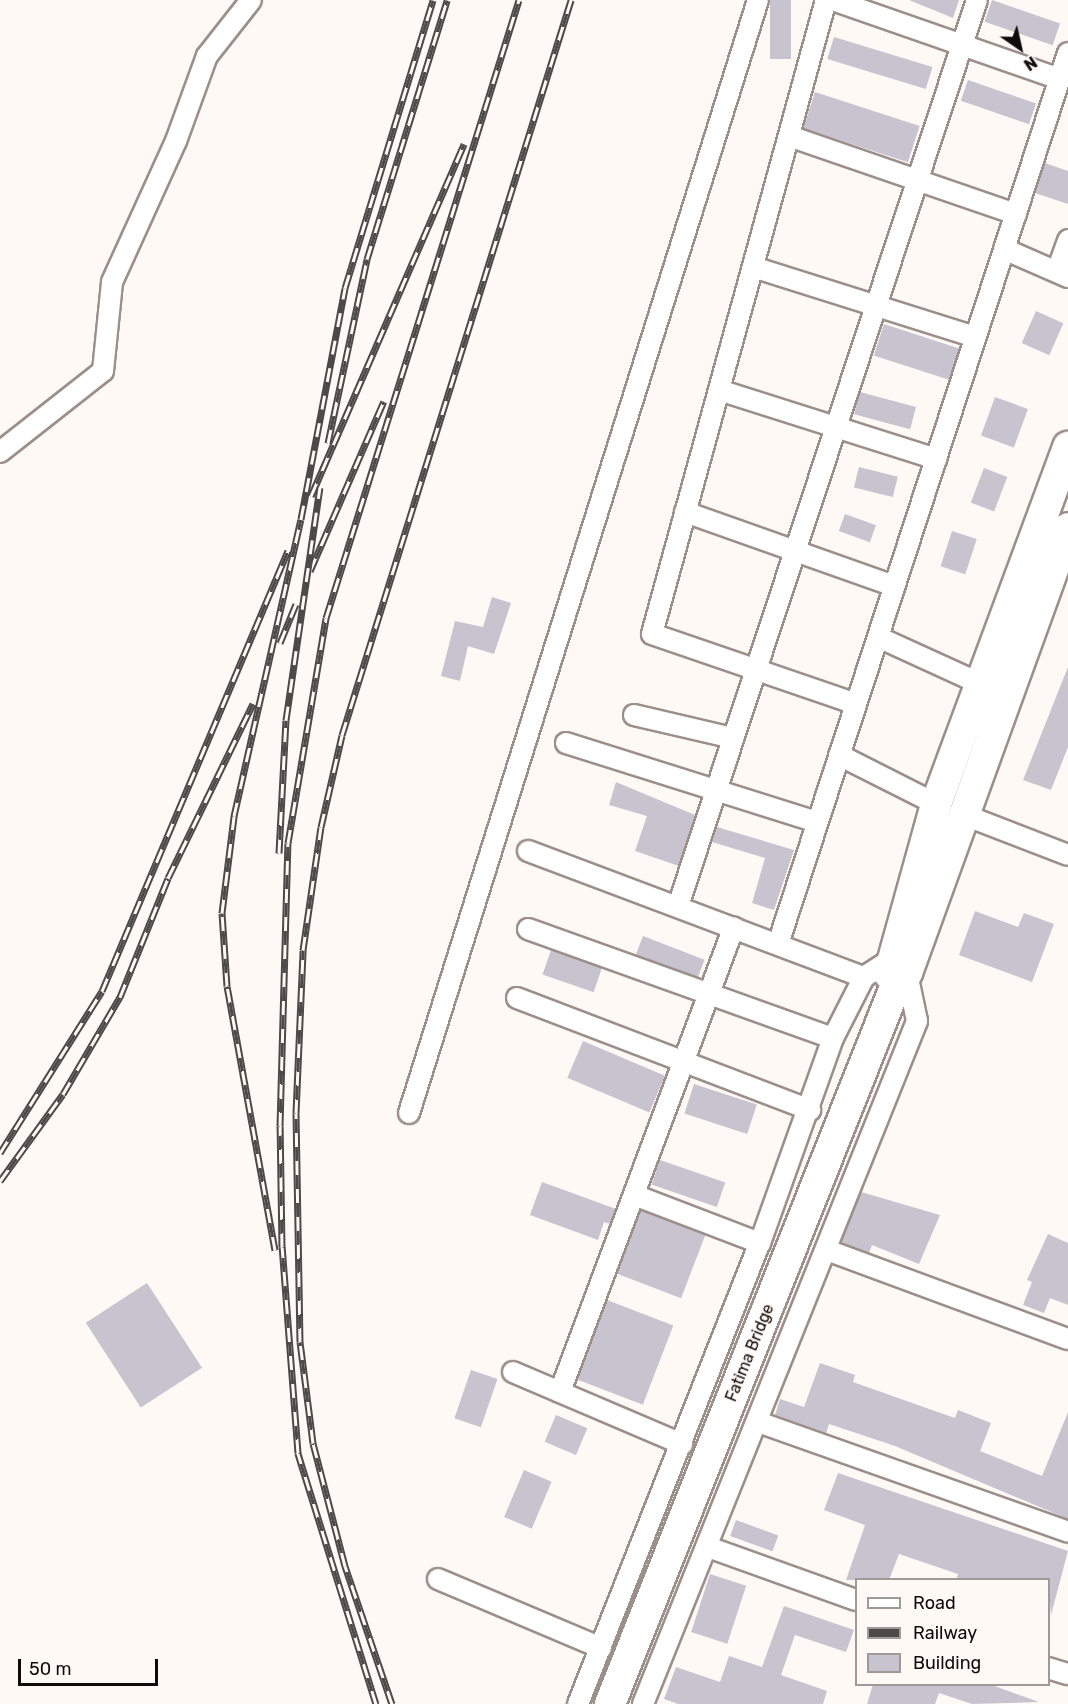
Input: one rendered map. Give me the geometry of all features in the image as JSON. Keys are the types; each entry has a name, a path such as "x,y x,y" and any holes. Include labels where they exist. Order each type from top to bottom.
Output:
{"main road":[{"path":"895,983 936,804 1068,447"},
{"path":"895,983 967,816 1005,693 1068,528"},
{"name":"Fatima Bridge","path":"610,1704 895,983"}],"street":[{"path":"0,452 103,371 112,282 176,141 207,56 251,0"},
{"path":"409,1113 758,0"},
{"path":"826,0 652,634 856,704"},
{"path":"833,0 1060,79"},
{"path":"678,906 977,0"},
{"path":"778,944 1068,53"},
{"path":"789,136 1016,214"},
{"path":"1004,249 1062,274 1068,240"},
{"path":"753,267 975,337"},
{"path":"719,390 936,459"},
{"path":"685,512 894,586"},
{"path":"878,637 979,683"},
{"path":"634,715 733,738"},
{"path":"566,743 817,822"},
{"path":"839,755 936,804"},
{"path":"967,816 1068,855"},
{"path":"528,851 864,977 895,983 916,1021 827,1250 643,1704"},
{"path":"560,1392 734,927"},
{"path":"528,930 833,1038"},
{"path":"578,1704 760,1243 810,1110 833,1038 864,977"},
{"path":"517,998 810,1110"},
{"path":"634,1195 760,1243"},
{"path":"827,1250 1068,1339"},
{"path":"513,1372 682,1444"},
{"path":"758,1422 1068,1532"},
{"path":"708,1547 855,1600"},
{"path":"438,1579 601,1648"},
{"path":"1050,1669 1068,1674"}],"building":[{"path":"770,0 791,0 791,59 770,59"},
{"path":"909,0 959,0 953,18"},
{"path":"992,0 1060,23 1053,45 985,22"},
{"path":"834,37 932,67 926,89 827,59"},
{"path":"968,80 1036,103 1029,124 961,101"},
{"path":"815,92 920,126 908,162 803,128"},
{"path":"1045,163 1068,171 1068,204 1035,193"},
{"path":"1036,311 1063,323 1049,355 1022,343"},
{"path":"884,324 959,348 949,380 874,355"},
{"path":"860,392 916,407 910,429 854,414"},
{"path":"995,397 1028,409 1014,447 981,436"},
{"path":"859,467 898,477 893,497 854,487"},
{"path":"984,468 1007,477 994,512 971,503"},
{"path":"845,514 876,525 870,542 839,531"},
{"path":"952,531 977,539 965,574 941,566"},
{"path":"492,597 511,603 494,654 468,646 460,681 441,676 455,621 483,627"},
{"path":"1068,667 1068,747 1051,790 1023,780"},
{"path":"616,782 695,815 679,866 635,851 647,816 609,805"},
{"path":"717,827 794,850 774,910 752,903 765,858 712,842"},
{"path":"975,911 1018,927 1024,913 1054,924 1032,982 959,955"},
{"path":"643,936 705,960 697,979 635,956"},
{"path":"551,950 602,968 594,992 543,975"},
{"path":"583,1041 665,1076 649,1113 567,1078"},
{"path":"694,1084 757,1104 747,1134 684,1113"},
{"path":"660,1160 725,1182 717,1207 652,1185"},
{"path":"542,1182 616,1209 610,1224 604,1222 598,1240 530,1215"},
{"path":"861,1192 940,1215 919,1264 872,1245 869,1253 841,1242"},
{"path":"641,1210 705,1235 681,1298 617,1273"},
{"path":"1048,1234 1068,1243 1068,1305 1050,1298 1044,1313 1023,1305 1032,1282 1027,1280"},
{"path":"147,1283 202,1368 141,1407 86,1323"},
{"path":"607,1300 673,1325 643,1405 577,1379"},
{"path":"820,1363 855,1375 853,1382 932,1410 955,1418 958,1410 991,1423 980,1451 1042,1476 1068,1412 1068,1519 895,1446 829,1424 826,1433 775,1415 780,1399 804,1407"},
{"path":"471,1370 497,1379 481,1427 454,1418"},
{"path":"556,1415 587,1428 576,1455 545,1442"},
{"path":"524,1470 552,1482 532,1529 504,1517"},
{"path":"838,1473 1068,1551 1051,1615 1050,1578 957,1578 958,1574 899,1554 890,1578 846,1580 865,1525 824,1510"},
{"path":"736,1520 778,1535 772,1551 730,1536"},
{"path":"710,1574 746,1586 727,1644 691,1632"},
{"path":"784,1606 854,1630 846,1652 795,1635 781,1675 827,1691 823,1704 678,1704 664,1699 676,1667 720,1682 729,1656 762,1667"},
{"path":"872,1686 995,1686 1039,1702 972,1704 939,1693 935,1704 867,1704"}],"railway":[{"path":"275,1250 227,986 222,913 234,816 301,519 345,288 433,0"},
{"path":"328,443 367,259 447,0"},
{"path":"376,1704 298,1453 282,1247 280,1126 288,843 326,618 519,0"},
{"path":"392,1704 345,1566 313,1443 300,1342 296,1113 303,950 321,827 342,735 571,0"},
{"path":"311,496 464,144"},
{"path":"310,571 384,401"},
{"path":"279,853 286,720 320,487"},
{"path":"0,1153 102,991 288,551"},
{"path":"280,643 296,604"},
{"path":"0,1181 63,1094 120,997 168,878 253,704"}]}
